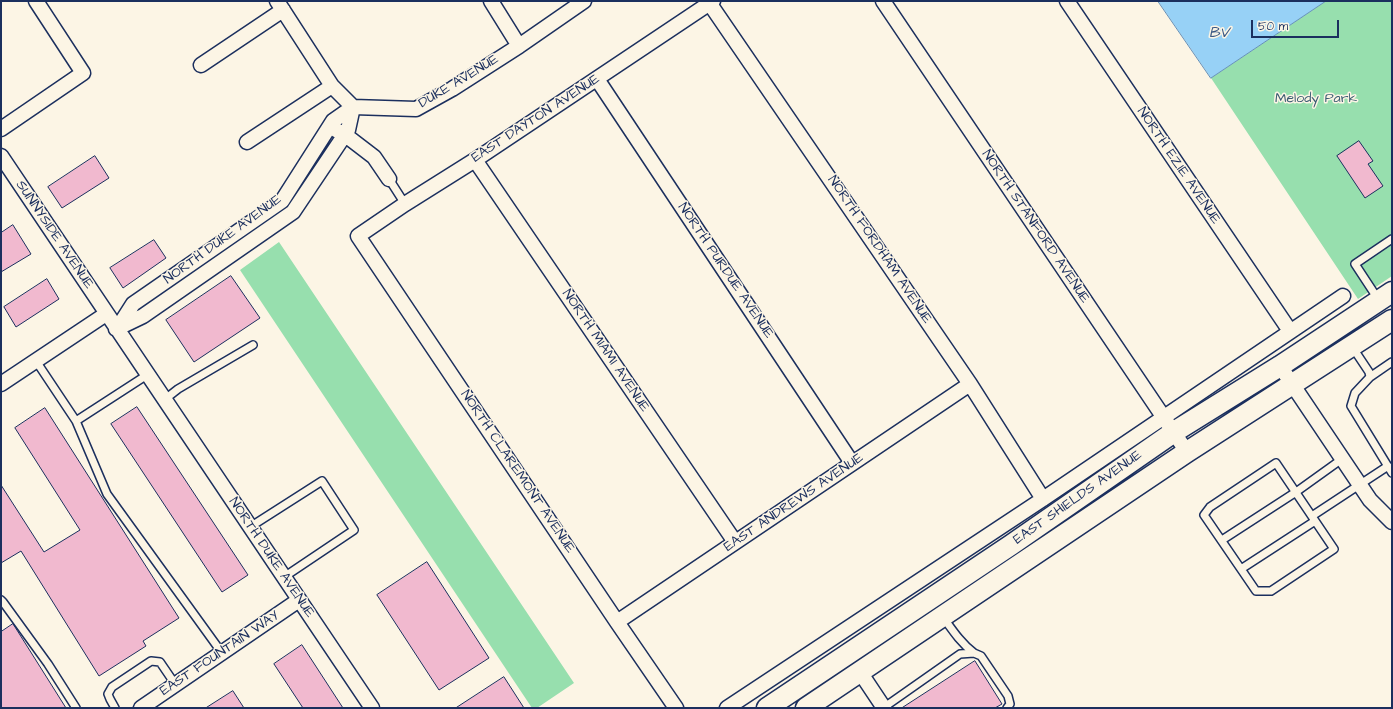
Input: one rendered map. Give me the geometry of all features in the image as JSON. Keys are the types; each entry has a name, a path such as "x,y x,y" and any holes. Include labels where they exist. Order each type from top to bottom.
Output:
{"main road":[{"name":"EAST SHIELDS AVENUE","path":"767,708 1011,545 1168,425 1280,366 1386,297"},
{"name":"EAST SHIELDS AVENUE","path":"806,708 860,672 947,623 1187,452 1392,320"}],"street":[{"path":"1,129 83,73 36,1"},
{"path":"491,1 519,46"},
{"name":"DUKE AVENUE","path":"353,107 416,109 452,89 519,46 584,1"},
{"name":"NORTH STANFORD AVENUE","path":"883,1 1187,452"},
{"name":"NORTH EZIE AVENUE","path":"1067,1 1290,331"},
{"name":"EAST DAYTON AVENUE","path":"358,236 712,2"},
{"name":"NORTH FORDHAM AVENUE","path":"712,2 970,384 1043,499"},
{"path":"201,65 280,6 332,86 353,107"},
{"name":"NORTH PURDUE AVENUE","path":"597,79 852,463"},
{"path":"247,142 332,86"},
{"name":"NORTH DUKE AVENUE","path":"116,329 133,304 282,201 333,121 353,107"},
{"name":"NORTH DUKE AVENUE","path":"116,329 143,316 294,212 348,130 353,107"},
{"path":"331,126 374,157 389,179"},
{"name":"SUNNYSIDE AVENUE","path":"1,156 106,314"},
{"name":"NORTH MIAMI AVENUE","path":"475,160 735,542"},
{"name":"NORTH CLAREMONT AVENUE","path":"358,236 676,708"},
{"name":"EAST SHIELDS AVENUE","path":"727,708 1043,499 1168,425 1290,331 1343,296"},
{"path":"1,384 106,314"},
{"name":"NORTH DUKE AVENUE","path":"106,314 372,708"},
{"path":"1280,366 1359,485 1370,500 1392,522"},
{"name":"EAST ANDREWS AVENUE","path":"617,622 970,384"},
{"name":"EAST FOUNTAIN WAY","path":"141,708 299,600"},
{"path":"860,672 884,708"}],"lane":[{"path":"389,179 405,204"},
{"path":"1386,297 1355,264 1392,239"},
{"path":"164,400 178,389 254,345"},
{"path":"1352,346 1369,372 1370,377"},
{"path":"36,361 76,421 107,494 222,653"},
{"path":"1241,569 1314,519 1359,485 1390,469 1351,406 1356,393 1370,377 1392,362"},
{"path":"76,421 147,375"},
{"path":"1222,540 1296,492 1342,459"},
{"path":"1276,463 1296,492 1334,549 1271,591 1256,591 1204,515 1210,507 1276,463"},
{"path":"250,527 322,481 354,530 284,577"},
{"path":"1,600 48,664 76,708"},
{"path":"947,623 964,645 974,653 981,656 1008,696 1010,704 1007,708"},
{"path":"884,708 960,654 974,653"},
{"path":"116,708 108,694 112,687 151,661 156,660 160,662 175,684"}],"green space":[{"name":"Melody Park","path":"1326,1 1392,1 1392,276 1358,299 1211,78"},
{"path":"279,242 574,683 537,708 532,708 240,270"}],"water":[{"name":"BV","path":"1158,1 1326,1 1211,78"}],"building":[{"path":"1359,141 1373,161 1368,164 1383,186 1365,198 1337,156"},
{"path":"95,156 109,178 62,208 48,187"},
{"path":"13,225 31,254 1,272 1,233"},
{"path":"154,240 166,258 123,288 110,268"},
{"path":"231,276 260,318 194,362 166,320"},
{"path":"47,279 59,299 16,327 4,307"},
{"path":"137,407 248,575 222,592 111,424"},
{"path":"45,408 179,618 143,641 146,646 99,676 21,551 1,563 1,485 44,552 80,530 15,428"},
{"path":"427,562 489,658 439,690 377,595"},
{"path":"13,624 66,708 1,708 1,632"},
{"path":"302,645 343,708 303,708 274,664"},
{"path":"975,661 1002,704 995,708 902,708"},
{"path":"504,677 524,708 456,708"},
{"path":"233,691 244,708 206,708"}]}
